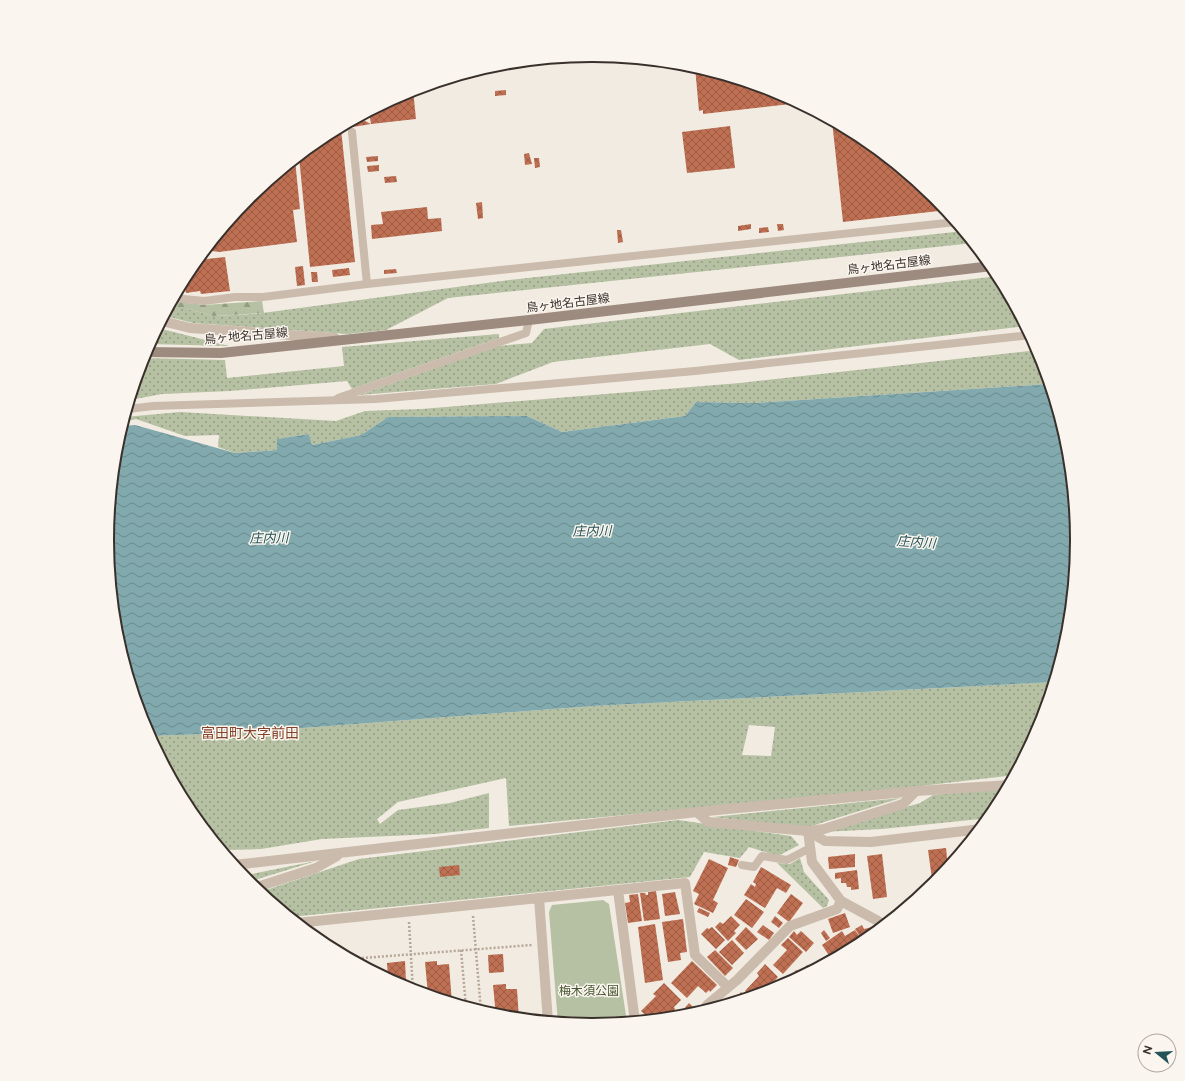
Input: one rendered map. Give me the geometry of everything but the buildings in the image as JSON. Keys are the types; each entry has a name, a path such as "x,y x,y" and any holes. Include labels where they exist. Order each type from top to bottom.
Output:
{"main road":[{"name":"鳥ヶ地名古屋線","path":"152,352 221,353 529,320 984,267"}],"street":[{"path":"167,322 190,328 354,339"},
{"path":"241,864 342,854 420,843 697,812 916,791 1004,784"},
{"path":"697,812 708,822 808,831 824,829 903,804 916,791"},
{"path":"808,831 825,841 871,842 973,830"},
{"path":"808,831 812,862 841,901 880,923"},
{"path":"261,886 316,868 342,854"},
{"path":"304,922 685,883 695,955 728,987"},
{"path":"618,890 633,1017"},
{"path":"539,898 548,1017"},
{"path":"707,1005 728,987 790,926 837,909 841,901"}],"lane":[{"path":"352,132 368,284"},
{"path":"180,299 204,301 235,297 264,297 368,284 950,223"},
{"path":"330,401 526,332 529,320"},
{"path":"133,408 153,406 376,399 695,371 1025,336"},
{"path":"742,865 754,867 762,856 787,860 810,848"}],"path":[{"path":"472,905 480,1006"},
{"path":"409,912 412,984"},
{"path":"359,958 542,945"},
{"path":"462,950 466,1002"}],"green space":[{"path":"958,232 968,244 448,298 386,330 347,334 193,323 169,317 174,309 188,309 213,316 255,314 509,280"},
{"path":"991,277 1007,301 1021,327 739,360 710,344 553,362 496,384 359,395 498,346 532,343 544,329"},
{"path":"262,301 264,313 213,316 188,309 174,309 178,302 204,305"},
{"path":"163,329 229,346 156,344"},
{"path":"499,334 499,338 352,389 347,381 230,391 162,394 135,399 150,358 225,360 227,378 344,366 342,347"},
{"path":"1032,351 1045,384 755,403 696,402 685,416 562,432 527,416 388,417 361,435 312,445 309,434 278,439 277,450 235,453 218,447 219,435 185,436 136,419 129,421 130,417 180,412 336,421 365,411 421,409 740,383"},
{"path":"1050,682 1035,724 1009,776 886,790 509,826 506,778 398,802 377,819 380,824 398,810 450,803 489,793 489,828 435,834 322,839 261,849 228,850 213,832 178,780 155,736 238,733 594,706","holes":["749,725 775,727 771,756 742,755"]},
{"path":"1001,789 981,819 882,829 821,832 920,803 933,795"},
{"path":"901,798 805,828 713,817"},
{"path":"678,820 791,836 799,845 778,856 749,847 740,858 704,852 690,877 297,916 266,890 359,859"},
{"path":"800,858 804,872 829,900 827,906 823,908 777,863 790,864"},
{"path":"316,861 255,880 250,874"},
{"name":"梅木須公園","path":"603,900 609,904 626,1018 592,1019 558,1018 549,912 552,905"}],"water":[{"name":"庄内川","path":"1045,384 1062,447 1070,509 1071,540 1067,603 1062,634 1050,682 594,706 238,733 155,736 139,694 130,664 123,634 115,572 115,509 118,478 128,426 135,425 235,453 277,450 277,439 309,434 312,445 361,435 388,417 527,416 562,432 685,416 696,402 755,403"}],"district":[{"name":"富田町大字前田","path":"250,733"}]}
